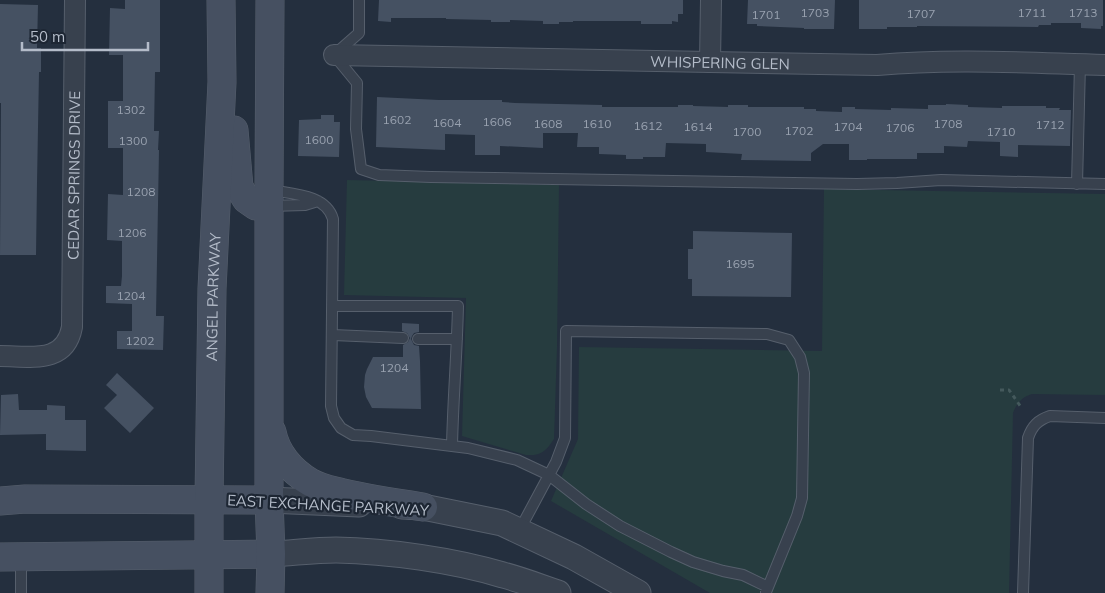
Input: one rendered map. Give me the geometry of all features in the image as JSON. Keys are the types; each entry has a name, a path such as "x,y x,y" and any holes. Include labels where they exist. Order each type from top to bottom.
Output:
{"main road":[{"path":"270,0 270,593"},
{"path":"221,5 230,54 234,93 235,144 239,187 246,199 256,206 269,198"},
{"name":"ANGEL PARKWAY","path":"209,593 212,289 222,82 221,5"},
{"path":"269,421 273,440 282,457 295,472 311,483 330,490 422,507"},
{"name":"EAST EXCHANGE PARKWAY","path":"0,500 269,500"},
{"path":"11,557 271,554"}],"street":[{"name":"CEDAR SPRINGS DRIVE","path":"0,356 50,355 59,351 66,344 72,327 75,0"},
{"path":"710,62 711,0"},
{"name":"WHISPERING GLEN","path":"334,55 877,65 941,61 1105,65"},
{"name":"EAST EXCHANGE PARKWAY","path":"269,500 422,507 502,523 574,557 638,593"},
{"path":"271,554 335,550 399,555 467,566 502,574 519,584 558,593"}],"lane":[{"path":"359,0 359,33 334,55 357,83 356,129 361,169 379,175 857,184 941,180 1105,184"},
{"path":"1077,184 1080,64"},
{"path":"269,198 308,196 328,208 334,218 331,406 334,418 341,428 354,435 468,448 517,460 549,475 586,504 637,535 693,562 743,575 767,590 797,516 802,498 804,373 800,357 789,340 767,334 566,331 565,438 556,462 549,475 519,531"},
{"path":"269,198 305,205 318,201"},
{"path":"333,306 458,306 452,446"},
{"path":"332,335 402,338"},
{"path":"418,339 457,339"},
{"path":"1023,593 1028,438 1031,430 1042,419 1050,416 1105,418"},
{"path":"11,557 21,593"}],"path":[{"path":"1000,390 1009,390 1021,407"}],"green space":[{"path":"347,180 559,185 554,439 543,452 536,455 526,455 462,436 466,298 344,295"},
{"path":"824,189 1105,194 1105,395 1032,394 1018,403 1013,413 1009,593 710,593 551,501 578,439 579,347 822,351"}],"building":[{"path":"125,0 160,0 160,72 155,72 154,131 159,131 156,316 164,316 163,350 117,349 117,331 132,331 132,304 106,303 106,286 121,286 122,276 122,241 107,240 108,194 123,195 123,148 108,148 108,101 123,101 123,55 109,55 110,8 125,9"},
{"path":"379,0 683,0 683,14 678,14 678,22 672,21 672,24 641,24 641,21 573,21 559,22 559,24 543,24 543,21 510,20 510,22 491,22 491,20 446,18 391,18 391,22 378,21"},
{"path":"748,0 835,0 834,29 804,29 747,24"},
{"path":"859,0 1103,0 1103,26 1101,26 1101,29 1081,28 1081,23 1051,23 1051,25 1039,25 1038,27 917,26 859,29"},
{"path":"0,4 38,5 37,48 41,48 41,72 39,72 36,255 0,255"},
{"path":"377,97 439,100 502,100 502,102 515,103 602,105 602,107 678,107 678,105 693,105 728,107 728,105 748,105 748,107 804,107 804,109 816,109 816,111 842,112 842,107 891,110 891,108 928,109 928,105 946,104 1002,108 1002,106 1046,106 1046,108 1071,110 1070,146 1018,145 1018,157 1000,156 1000,142 968,141 967,147 944,146 944,153 917,153 917,159 849,160 849,144 823,144 811,153 811,161 741,160 742,154 706,152 706,144 666,143 665,157 626,159 626,155 599,154 599,147 577,147 578,133 543,133 543,148 500,146 500,155 475,155 475,135 445,134 445,150 376,147"},
{"path":"321,115 334,115 334,122 340,122 339,157 298,156 299,120 321,119"},
{"path":"693,231 792,233 791,297 692,296 692,279 688,279 688,249 693,249"},
{"path":"402,323 419,324 419,332 414,333 411,339 414,345 419,346 421,409 372,408 366,397 364,387 367,369 373,357 403,357 403,345 410,338 407,333 402,331"},
{"path":"117,373 154,408 130,433 104,408 117,395 106,385"},
{"path":"18,394 19,410 47,410 47,405 65,406 65,420 86,420 86,451 46,450 46,434 0,435 1,395"}]}
